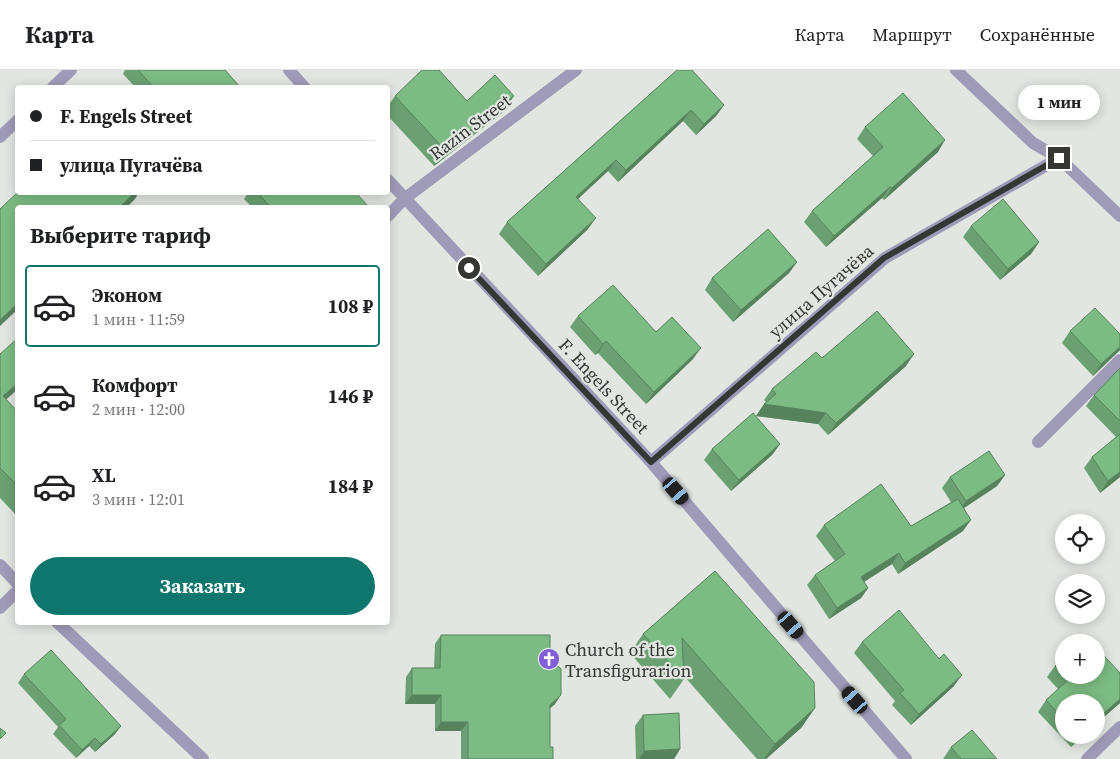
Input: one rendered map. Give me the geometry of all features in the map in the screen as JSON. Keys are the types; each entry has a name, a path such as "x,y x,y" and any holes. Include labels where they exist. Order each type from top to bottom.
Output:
{"street":[{"path":"55,85 70,70"},
{"path":"289,70 302,85"},
{"name":"Razin Street","path":"390,214 404,199 576,70"},
{"path":"956,70 1033,143 1059,158 1120,216"},
{"path":"0,137 15,123"},
{"name":"улица Пугачёва","path":"651,462 884,258 1059,158"},
{"name":"F. Engels Street","path":"390,182 651,462 906,759"},
{"path":"1038,442 1120,360"},
{"path":"0,565 15,581"},
{"path":"0,608 15,593"},
{"path":"60,625 202,759"},
{"path":"1087,759 1120,728"}],"building":[{"path":"138,70 225,70 238,85 151,85"},
{"path":"422,70 439,70 467,101 495,75 514,96 445,150 395,96"},
{"path":"677,70 692,70 724,105 704,124 691,110 626,170 616,160 576,197 596,218 546,264 507,222"},
{"path":"903,93 945,140 892,188 890,187 834,236 812,211 883,147 865,127"},
{"path":"15,195 132,195 122,205 15,205 15,306 0,320 0,209"},
{"path":"260,195 358,195 367,205 268,205"},
{"path":"1003,199 1039,242 1008,269 971,226"},
{"path":"768,229 797,262 741,310 712,278"},
{"path":"613,285 656,332 672,317 701,348 654,392 606,341 603,344 578,316"},
{"path":"1095,308 1120,334 1120,347 1101,364 1070,331"},
{"path":"877,311 914,354 836,423 826,413 764,404 776,394 772,389 816,352 822,358"},
{"path":"15,341 15,386 3,396 15,409 15,483 0,468 0,354"},
{"path":"1120,368 1120,421 1094,395"},
{"path":"753,413 780,444 739,480 712,449"},
{"path":"1120,434 1120,472 1108,481 1092,457"},
{"path":"989,451 1005,475 966,501 950,477"},
{"path":"881,484 911,526 958,499 971,520 905,563 899,553 861,577 868,588 837,608 815,575 845,554 824,525"},
{"path":"715,571 814,682 815,708 775,744 682,638 684,679 643,634"},
{"path":"899,610 939,659 944,654 962,675 919,714 900,693 904,690 862,642"},
{"path":"441,635 550,635 550,659 561,669 561,695 550,705 550,747 553,747 553,759 468,759 468,722 441,722 441,695 412,695 412,668 440,668"},
{"path":"51,650 121,726 101,744 95,738 82,750 59,725 66,719 24,674"},
{"path":"1105,657 1120,673 1120,699 1105,712 1105,694 1055,694 1055,710 1046,700 1064,684 1105,684"},
{"path":"679,713 680,749 644,751 643,715"},
{"path":"0,728 6,733 0,739"},
{"path":"972,730 997,759 961,759 951,747"}],"place":[{"name":"Church of the Transfigurarion","path":"549,659"}],"route":[{"path":"469,268 651,462 884,258 1059,158"}]}
